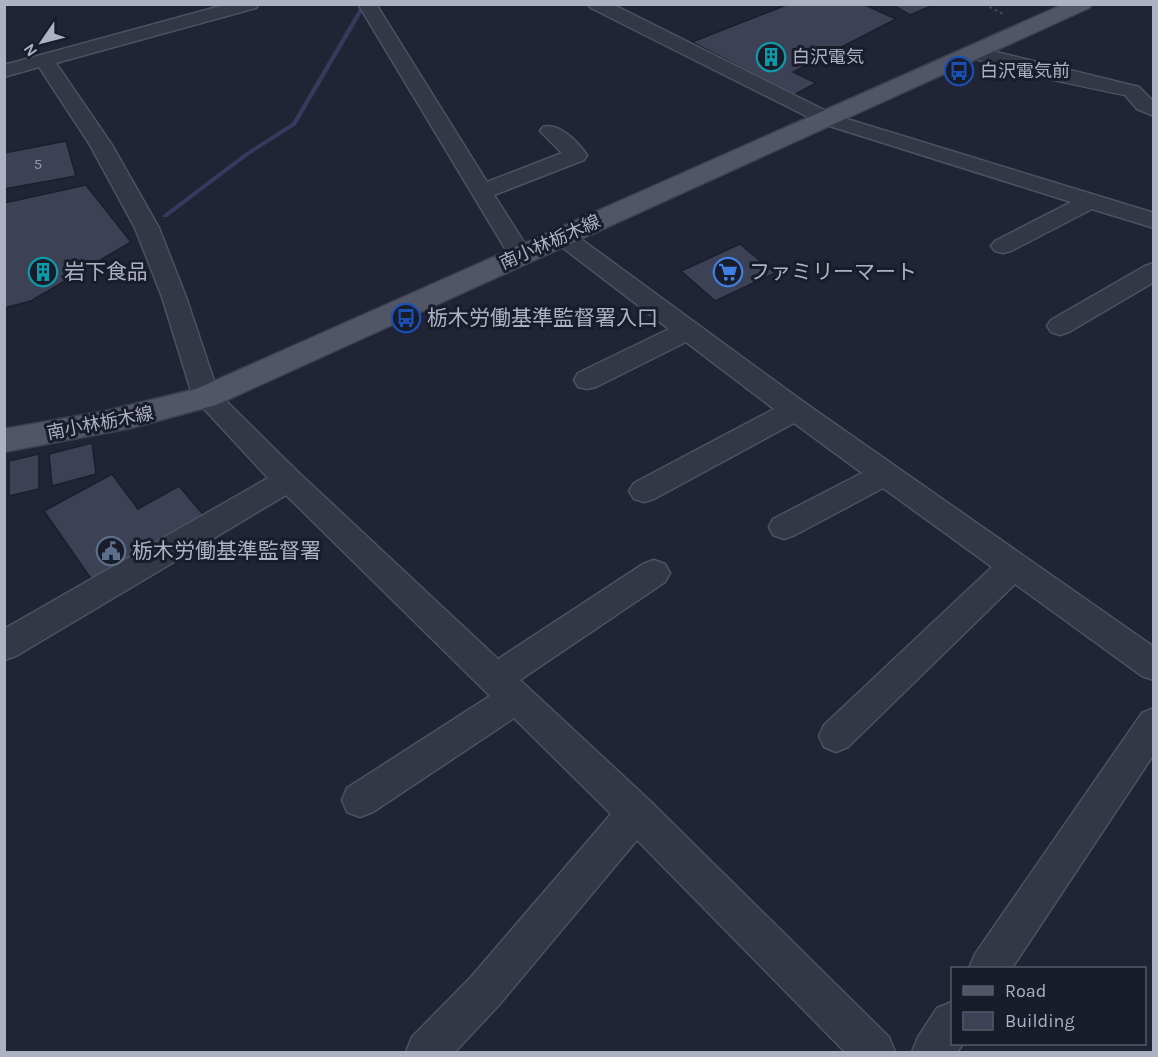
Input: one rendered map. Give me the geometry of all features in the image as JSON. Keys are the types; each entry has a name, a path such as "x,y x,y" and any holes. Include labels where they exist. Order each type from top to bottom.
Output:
{"main road":[{"name":"南小林栃木線","path":"4,441 119,420 206,397 1082,4"}],"street":[{"path":"4,71 250,4"},
{"path":"367,4 520,255"},
{"path":"597,4 827,119 1154,221"},
{"path":"976,53 997,60 1132,91 1144,105 1154,110"},
{"path":"44,60 101,145 147,228 174,297 206,397 288,480 636,813 874,1053"},
{"path":"482,192 576,155 550,131"},
{"path":"1003,246 1091,201"},
{"path":"562,236 795,410 1154,666"},
{"path":"1060,326 1154,271"},
{"path":"587,380 689,330"},
{"path":"644,491 795,410"},
{"path":"784,527 884,474"},
{"path":"4,646 288,480"},
{"path":"836,736 1013,566"},
{"path":"360,800 654,573"},
{"path":"990,967 1154,724"},
{"path":"427,1053 485,991 636,813"},
{"path":"933,1053 951,1025"}],"building":[{"name":"白沢電気","path":"789,4 863,4 896,19 793,72 816,83 794,95 692,42"},
{"path":"891,4 936,4 910,15"},
{"path":"66,141 76,176 4,189 4,153"},
{"name":"岩下食品","path":"86,185 131,242 31,301 4,308 4,203"},
{"name":"ファミリーマート","path":"740,244 775,273 715,301 681,271"},
{"path":"92,443 96,474 52,486 49,454"},
{"path":"39,454 39,489 9,496 9,461"},
{"name":"栃木労働基準監督署","path":"112,474 138,509 179,486 206,518 94,583 44,511"}],"waterway":[{"path":"165,216 247,154 294,124 365,4"}],"place":[{"name":"白沢電気","path":"771,57"},
{"name":"白沢電気前","path":"959,71"},
{"name":"岩下食品","path":"43,272"},
{"name":"ファミリーマート","path":"728,272"},
{"name":"栃木労働基準監督署入口","path":"406,318"},
{"name":"栃木労働基準監督署","path":"111,551"}]}
